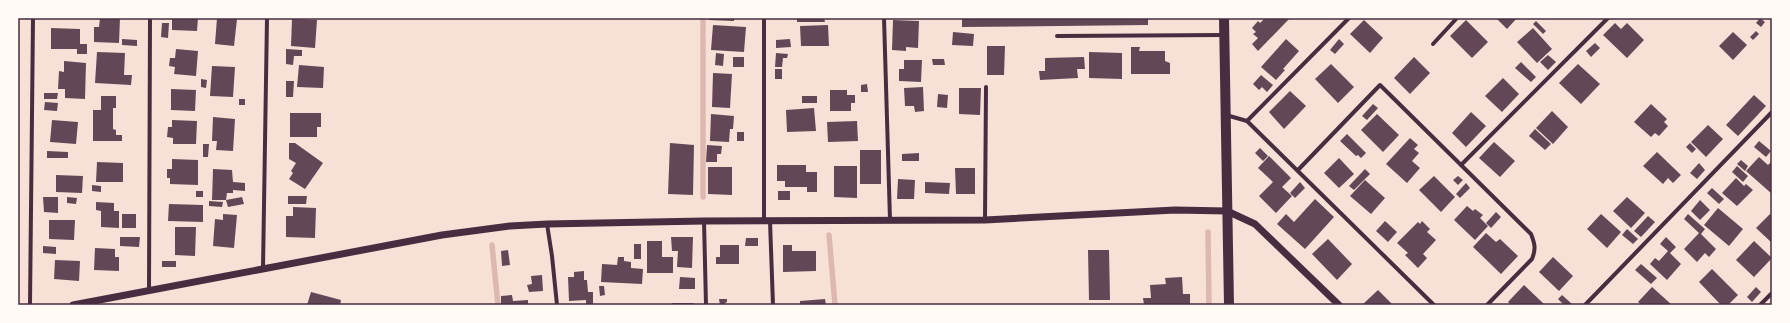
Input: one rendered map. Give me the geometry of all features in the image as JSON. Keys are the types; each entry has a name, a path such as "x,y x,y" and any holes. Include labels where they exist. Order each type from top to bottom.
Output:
{"main road":[{"path":"1224,18 1228,305"}],"street":[{"path":"30,305 33,18"},
{"path":"149,291 150,18"},
{"path":"263,268 267,18"},
{"path":"764,18 767,221 773,305"},
{"path":"884,18 890,220"},
{"path":"1247,121 1349,18"},
{"path":"1433,44 1458,18"},
{"path":"1461,165 1608,18"},
{"path":"1057,36 1225,35"},
{"path":"1298,170 1380,85 1530,234 1534,242 1536,250 1532,259 1488,305"},
{"path":"985,220 986,88"},
{"path":"1585,305 1772,112"},
{"path":"1226,115 1247,121 1434,305"},
{"path":"73,305 442,235 510,226 704,221 985,220 1175,210 1227,211 1255,224 1338,305"},
{"path":"704,221 706,305"},
{"path":"546,224 552,256 557,305"},
{"path":"1760,305 1772,293"}],"building":[{"path":"100,18 120,18 119,43 94,42 94,27 99,27"},
{"path":"172,18 198,18 197,31 172,30"},
{"path":"217,18 237,19 234,46 215,44"},
{"path":"709,18 734,18 734,21 709,20"},
{"path":"797,18 824,18 825,22 797,22"},
{"path":"962,18 1148,18 1148,25 962,27"},
{"path":"1265,18 1290,18 1258,51 1252,44 1258,38 1253,34 1256,32 1252,28 1258,21 1260,23"},
{"path":"1496,18 1517,18 1507,29"},
{"path":"1760,18 1765,22 1761,27 1756,23"},
{"path":"292,19 317,20 315,48 291,46"},
{"path":"893,20 919,21 918,48 906,47 906,51 892,50"},
{"path":"1364,20 1383,38 1370,53 1350,34"},
{"path":"1466,20 1488,42 1472,58 1450,36"},
{"path":"1536,21 1546,31 1543,34 1533,24"},
{"path":"162,23 169,23 168,38 161,37"},
{"path":"1615,23 1621,29 1627,23 1644,40 1627,58 1603,35"},
{"path":"713,25 746,27 744,52 711,50"},
{"path":"828,25 829,46 801,46 800,26"},
{"path":"51,28 80,29 80,44 87,44 87,54 77,54 77,49 51,49"},
{"path":"1533,28 1552,49 1537,63 1517,42"},
{"path":"1756,31 1759,34 1753,40 1750,37"},
{"path":"953,32 974,34 973,46 952,45"},
{"path":"1733,32 1747,45 1733,60 1719,46"},
{"path":"122,39 137,40 137,46 122,45"},
{"path":"790,39 791,47 776,48 776,40"},
{"path":"1286,39 1299,51 1283,69 1285,70 1276,80 1261,67"},
{"path":"1339,39 1344,44 1335,54 1330,50"},
{"path":"1595,43 1600,48 1591,57 1586,51"},
{"path":"987,46 1005,46 1004,75 987,75"},
{"path":"1131,47 1140,47 1139,51 1165,51 1165,61 1170,63 1170,74 1131,74"},
{"path":"176,49 198,51 196,76 174,74 175,67 169,66 170,58 175,58"},
{"path":"286,49 302,50 302,56 294,56 293,65 286,64"},
{"path":"97,52 125,53 124,75 132,75 131,85 95,83"},
{"path":"1089,52 1122,53 1122,79 1089,78"},
{"path":"716,53 724,54 723,66 715,65"},
{"path":"776,53 788,54 787,58 783,58 782,67 775,67"},
{"path":"1548,55 1556,62 1548,70 1540,62"},
{"path":"733,57 744,57 744,67 733,67"},
{"path":"1084,57 1085,69 1077,69 1078,78 1040,80 1039,71 1045,71 1045,58"},
{"path":"1414,57 1430,73 1410,94 1394,78"},
{"path":"932,59 944,59 945,65 933,65"},
{"path":"904,60 922,60 921,82 899,81 899,69 904,69"},
{"path":"64,61 86,63 85,99 65,98 65,89 58,89 59,71 64,72"},
{"path":"1521,62 1536,77 1531,82 1515,68"},
{"path":"1331,64 1354,87 1338,103 1315,79"},
{"path":"1578,64 1600,84 1581,104 1559,83"},
{"path":"299,65 324,67 323,88 297,87"},
{"path":"212,66 235,67 233,97 210,96"},
{"path":"775,69 782,69 782,79 775,79"},
{"path":"713,73 732,74 730,108 712,107"},
{"path":"1261,75 1273,85 1267,92 1262,87 1259,90 1253,84"},
{"path":"1503,78 1519,94 1502,112 1485,96"},
{"path":"201,79 207,80 206,88 201,87"},
{"path":"286,81 294,81 293,97 286,97"},
{"path":"867,84 868,92 861,92 861,85"},
{"path":"923,87 924,111 915,112 914,106 905,106 904,88"},
{"path":"959,88 981,88 980,115 959,114"},
{"path":"171,89 196,90 195,111 171,110"},
{"path":"830,90 847,90 847,95 855,95 855,103 851,103 851,111 830,111"},
{"path":"1290,91 1306,106 1284,129 1269,112"},
{"path":"44,93 58,93 57,99 44,99"},
{"path":"938,94 948,95 947,108 937,107"},
{"path":"1754,95 1766,106 1738,136 1726,125"},
{"path":"101,96 116,96 116,108 113,108 113,129 116,130 116,135 122,135 122,141 93,141 93,110 101,110"},
{"path":"802,96 817,96 817,103 802,103"},
{"path":"239,99 245,99 245,105 239,105"},
{"path":"45,102 58,103 57,111 44,110"},
{"path":"1373,104 1378,108 1367,120 1362,116"},
{"path":"1651,104 1667,119 1664,122 1668,126 1659,136 1655,133 1651,137 1634,122"},
{"path":"814,108 816,131 787,132 786,110"},
{"path":"1552,111 1568,127 1553,144 1536,128"},
{"path":"1471,112 1486,126 1466,147 1452,133"},
{"path":"290,113 321,113 321,127 317,127 317,137 290,137"},
{"path":"711,114 734,116 733,129 730,129 729,142 710,141"},
{"path":"1377,114 1399,135 1383,152 1361,130"},
{"path":"213,117 235,119 233,151 216,150 217,141 212,141"},
{"path":"52,120 78,122 76,144 50,142"},
{"path":"172,120 197,121 196,144 173,144 173,138 167,137 168,127 172,127"},
{"path":"857,121 858,141 828,142 827,122"},
{"path":"1708,125 1723,139 1706,157 1691,142"},
{"path":"1535,129 1551,144 1545,150 1529,136"},
{"path":"737,132 744,132 744,141 737,141"},
{"path":"1347,134 1366,153 1361,158 1358,155 1356,156 1340,141"},
{"path":"1410,138 1418,145 1414,149 1419,153 1412,161 1420,168 1407,183 1386,164"},
{"path":"1759,141 1771,151 1766,157 1754,147"},
{"path":"1494,142 1515,161 1500,177 1479,158"},
{"path":"289,143 295,143 323,163 305,189 289,179 293,173 291,171 296,163 289,159"},
{"path":"670,143 694,145 693,195 668,194"},
{"path":"1690,143 1696,149 1692,153 1686,147"},
{"path":"203,144 209,144 208,157 203,157"},
{"path":"707,145 722,146 721,154 717,154 717,162 706,162"},
{"path":"1260,148 1268,156 1263,161 1255,153"},
{"path":"860,150 881,150 881,184 860,184"},
{"path":"47,151 68,152 68,158 47,158"},
{"path":"1657,152 1681,175 1673,183 1668,178 1663,184 1643,166"},
{"path":"919,153 919,161 902,161 902,154"},
{"path":"1269,156 1291,178 1282,187 1292,196 1276,213 1259,196 1273,182 1258,168"},
{"path":"1759,157 1768,165 1772,161 1772,194 1746,171"},
{"path":"1339,158 1354,174 1339,188 1324,173"},
{"path":"172,159 198,160 198,185 170,184 170,178 167,178 167,169 172,169"},
{"path":"1741,160 1748,166 1745,171 1737,164"},
{"path":"97,162 123,163 123,182 96,182"},
{"path":"1699,163 1705,170 1697,179 1690,173"},
{"path":"777,165 806,165 806,172 817,172 817,192 807,192 807,187 785,187 785,181 777,181"},
{"path":"834,166 857,166 857,198 834,197"},
{"path":"1737,166 1748,176 1743,182 1732,172"},
{"path":"708,167 732,167 732,195 708,194"},
{"path":"955,168 975,168 975,194 956,194"},
{"path":"213,169 232,170 233,182 245,183 245,191 233,190 233,193 227,193 226,200 212,200"},
{"path":"1365,169 1370,174 1354,190 1349,186"},
{"path":"56,175 83,176 82,193 56,192"},
{"path":"1434,176 1455,197 1441,212 1419,190"},
{"path":"1458,176 1463,180 1458,185 1453,180"},
{"path":"1736,178 1744,186 1746,184 1753,190 1737,206 1722,193"},
{"path":"898,179 915,180 914,199 897,199"},
{"path":"1365,180 1385,198 1371,214 1350,196"},
{"path":"925,182 950,183 949,194 925,193"},
{"path":"1300,182 1305,188 1295,198 1290,193"},
{"path":"1466,183 1470,188 1460,198 1456,194"},
{"path":"92,185 101,186 101,192 92,191"},
{"path":"1712,188 1724,199 1719,204 1707,193"},
{"path":"196,191 203,191 203,197 196,197"},
{"path":"778,191 790,191 790,200 778,200"},
{"path":"288,196 307,196 306,204 288,204"},
{"path":"43,197 58,197 58,213 44,212"},
{"path":"67,197 77,198 76,204 67,203"},
{"path":"242,197 244,204 228,207 226,200"},
{"path":"1627,197 1645,213 1631,228 1613,211"},
{"path":"1315,199 1334,217 1305,249 1277,224 1286,214 1294,222"},
{"path":"1700,200 1710,210 1700,220 1691,211"},
{"path":"209,201 223,202 222,207 209,206"},
{"path":"96,202 114,203 114,211 119,211 119,228 101,227 101,211 96,210"},
{"path":"169,204 203,205 203,222 168,221"},
{"path":"1467,206 1473,211 1475,209 1483,215 1480,218 1488,226 1475,240 1454,220"},
{"path":"293,207 316,208 315,238 286,237 286,216 293,216"},
{"path":"1718,208 1743,229 1729,246 1704,225"},
{"path":"1496,212 1501,217 1491,228 1486,223"},
{"path":"122,214 136,214 136,228 122,228"},
{"path":"223,214 237,215 234,248 213,246 215,219 223,220"},
{"path":"1601,214 1621,232 1607,248 1587,229"},
{"path":"1688,214 1705,229 1701,234 1716,249 1709,257 1705,253 1697,262 1684,249 1699,233 1684,219"},
{"path":"1770,214 1772,216 1772,243 1756,228"},
{"path":"1648,216 1655,222 1641,237 1634,231"},
{"path":"49,220 75,220 74,240 49,239"},
{"path":"1385,221 1397,232 1388,242 1376,231"},
{"path":"1422,221 1430,229 1427,232 1436,240 1423,254 1427,258 1418,268 1405,255 1408,253 1397,243 1418,222 1420,224"},
{"path":"175,227 196,227 195,256 175,255"},
{"path":"1627,229 1638,239 1633,244 1622,235"},
{"path":"1486,233 1496,242 1500,239 1518,256 1501,274 1473,247"},
{"path":"120,237 140,237 139,247 120,246"},
{"path":"671,237 693,237 692,268 677,267 678,251 672,251"},
{"path":"1666,237 1676,247 1670,253 1681,264 1667,280 1650,264 1655,258 1659,261 1668,251 1660,244"},
{"path":"746,238 758,238 758,246 745,246"},
{"path":"1328,239 1352,264 1337,280 1312,254"},
{"path":"647,241 662,241 662,257 673,257 673,273 647,273"},
{"path":"1754,241 1772,258 1754,277 1736,260"},
{"path":"634,244 641,244 641,259 634,259"},
{"path":"720,245 739,245 739,264 716,264 716,257 720,257"},
{"path":"783,245 792,245 792,251 816,251 816,271 783,272"},
{"path":"43,246 56,247 56,254 43,253"},
{"path":"95,248 115,249 115,257 119,257 119,271 94,270"},
{"path":"508,250 510,265 502,266 501,251"},
{"path":"1088,250 1109,250 1110,300 1089,300"},
{"path":"618,257 624,257 624,261 631,262 631,268 643,269 642,284 601,282 602,264 617,265"},
{"path":"1553,257 1573,276 1559,291 1539,272"},
{"path":"55,260 80,261 79,281 54,279"},
{"path":"162,261 176,261 176,267 162,267"},
{"path":"1641,264 1657,278 1651,284 1635,270"},
{"path":"1712,269 1738,295 1728,305 1721,305 1699,282"},
{"path":"584,271 584,280 587,280 588,292 593,292 593,304 586,304 586,300 569,301 568,277 574,277 574,272"},
{"path":"542,275 543,291 529,292 527,285 532,284 531,276"},
{"path":"680,277 695,278 695,289 679,289"},
{"path":"1182,277 1183,294 1190,294 1190,305 1144,305 1143,298 1151,298 1150,285 1166,284 1165,278"},
{"path":"1524,285 1545,305 1511,305 1508,302"},
{"path":"599,286 604,286 605,295 600,296"},
{"path":"1652,287 1672,305 1642,305 1638,302"},
{"path":"1756,287 1761,292 1752,302 1747,297"},
{"path":"1378,290 1393,305 1362,305"},
{"path":"311,292 341,300 340,305 307,305"},
{"path":"512,295 513,301 528,300 528,305 501,305 501,296"},
{"path":"1562,295 1572,304 1571,305 1564,305 1558,299"},
{"path":"719,299 727,299 727,302 725,305 720,305"},
{"path":"825,299 826,305 800,305 800,301"},
{"path":"672,303 694,303 694,305 672,305"}],"waterway":[{"path":"703,18 703,197"},
{"path":"1208,232 1209,305"},
{"path":"829,235 835,305"},
{"path":"492,245 498,305"}]}
